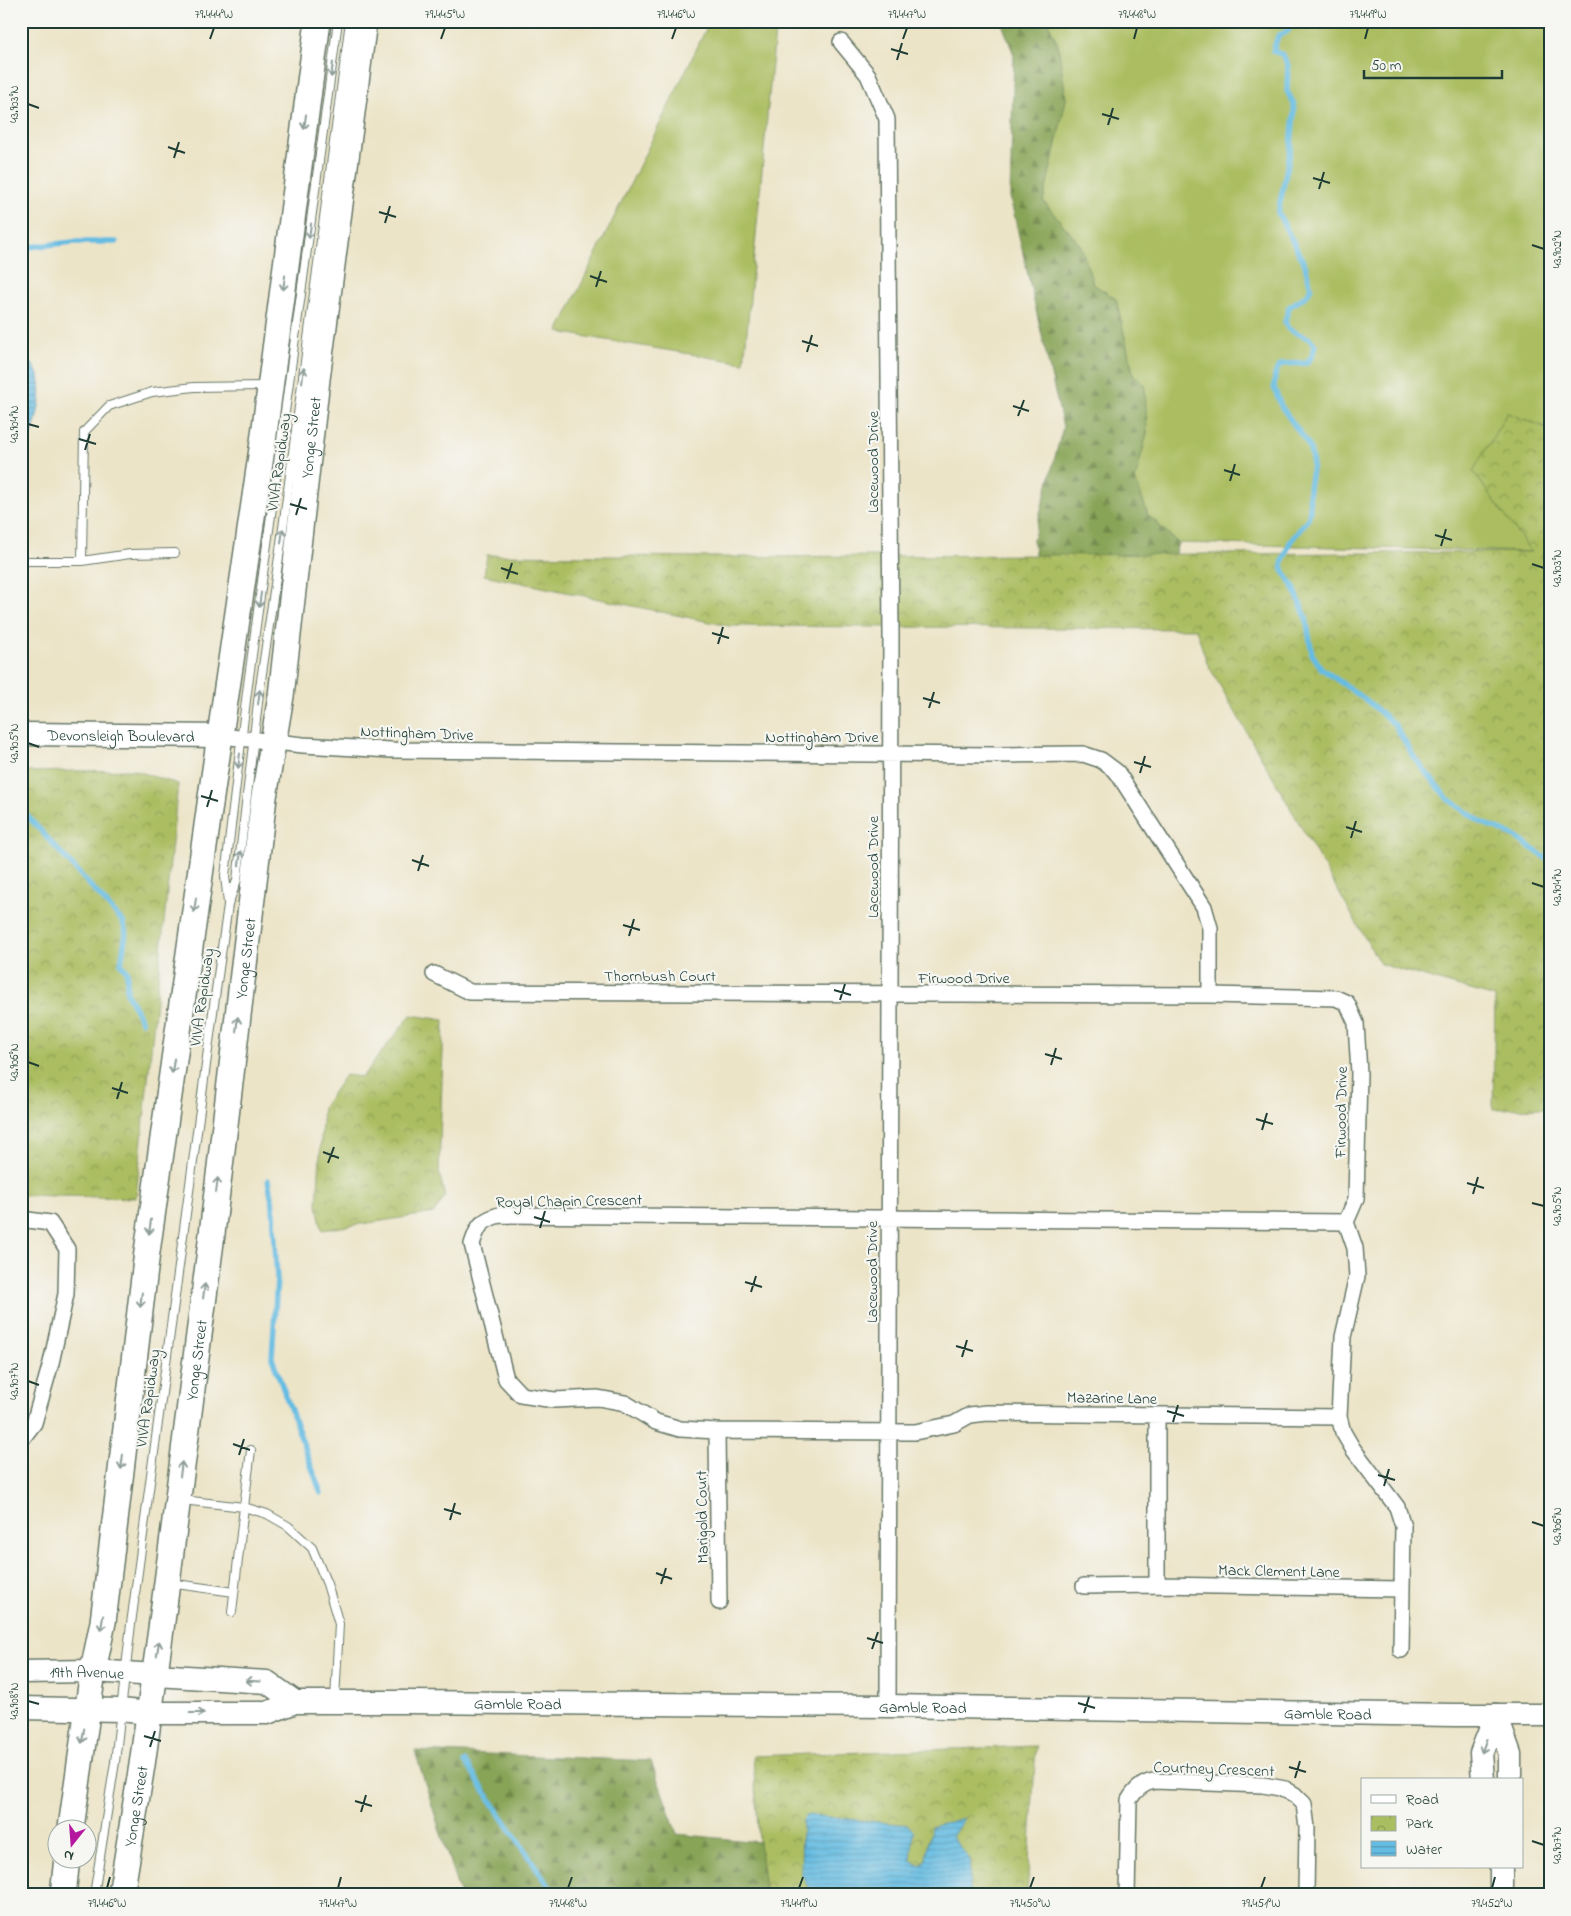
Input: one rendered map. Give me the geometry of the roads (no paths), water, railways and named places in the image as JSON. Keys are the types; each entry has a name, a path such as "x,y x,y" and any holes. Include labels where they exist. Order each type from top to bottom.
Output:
{"main road":[{"name":"Yonge Street","path":"121,1895 167,1583 212,1234 264,797 247,739 270,386 318,21"},
{"name":"Yonge Street","path":"72,1818 93,1671 102,1622 147,1252 212,790 247,739 281,696 317,379 364,21"},
{"name":"Devonsleigh Boulevard","path":"21,734 247,739"},
{"name":"19th Avenue","path":"21,1672 93,1671 154,1675"},
{"path":"154,1675 267,1682 295,1702"},
{"name":"Gamble Road","path":"88,1709 121,1710 148,1714 267,1713 295,1702 335,1702 888,1706 1550,1715"},
{"path":"21,1708 88,1709"},
{"path":"1483,1778 1481,1753 1496,1715"},
{"path":"1496,1715 1510,1754 1510,1778"},
{"path":"63,1895 67,1868"},
{"path":"1501,1868 1501,1895"}],"street":[{"name":"Lacewood Drive","path":"842,42 868,75 887,119 891,625 888,1706"},
{"name":"Nottingham Drive","path":"247,739 391,750 1083,754 1101,760 1117,772 1204,907 1210,928 1210,995"},
{"name":"Thornbush Court","path":"434,974 470,992 889,994"},
{"name":"Firwood Drive","path":"889,994 1210,995 1336,998 1347,1003 1356,1023 1358,1073 1356,1199 1346,1222"},
{"name":"Royal Chapin Crescent","path":"888,1218 498,1215 485,1219 477,1228 472,1244 506,1379 521,1395 554,1400 598,1398 625,1404 656,1422 680,1429 717,1431 888,1431"},
{"path":"888,1218 1346,1222 1355,1248 1357,1276 1343,1337 1339,1417 1343,1432 1353,1449 1397,1507 1403,1526 1401,1650"},
{"path":"21,1219 50,1223 67,1250 66,1294 51,1363 34,1423 21,1440"},
{"name":"Mazarine Lane","path":"888,1431 914,1432 935,1429 954,1424 970,1416 987,1413 1339,1417"},
{"path":"1157,1416 1157,1585"},
{"name":"Marigold Court","path":"717,1431 719,1602"},
{"name":"Mack Clement Lane","path":"1084,1586 1157,1585 1401,1589"},
{"name":"Courtney Crescent","path":"1128,1895 1129,1800 1135,1791 1146,1783 1154,1781 1264,1785 1285,1789 1295,1795 1304,1804 1307,1828 1306,1895"}],"lane":[{"name":"VIVA Rapidway","path":"228,905 225,876 247,739 338,21"},
{"name":"VIVA Rapidway","path":"94,1895 115,1762 132,1614 228,905 237,880 247,739 259,694 281,543 350,21"},
{"path":"82,561 84,432 109,406 152,392 186,388 270,386"},
{"path":"21,561 82,561 130,554 175,553"},
{"path":"232,1612 251,1450"},
{"path":"177,1500 244,1507 267,1514 281,1522 312,1548 327,1584 339,1624 335,1702"},
{"path":"167,1583 234,1592"}],"water":[{"path":"21,348 38,374 41,394 29,447 21,449"},
{"path":"808,1815 908,1825 914,1831 911,1859 918,1865 923,1864 926,1859 931,1827 964,1818 952,1837 970,1860 969,1895 812,1895 801,1873 802,1821"}],"waterway":[{"path":"1291,22 1288,31 1278,36 1273,51 1283,55 1288,65 1287,91 1294,104 1291,147 1278,213 1305,265 1311,288 1307,295 1289,307 1285,321 1288,329 1310,339 1315,345 1312,356 1307,363 1283,364 1278,367 1275,375 1274,387 1281,406 1309,446 1313,464 1309,488 1310,510 1308,519 1290,542 1282,564 1283,570 1294,588 1306,617 1312,654 1322,669 1366,700 1395,725 1415,759 1448,799 1481,822 1514,836 1550,861"},
{"path":"21,248 73,242 116,242"},
{"path":"21,807 123,922 126,933 121,964 127,971 127,993 142,1022"},
{"path":"268,1180 273,1206 277,1279 272,1358 321,1493"},
{"path":"465,1762 555,1895"}]}
